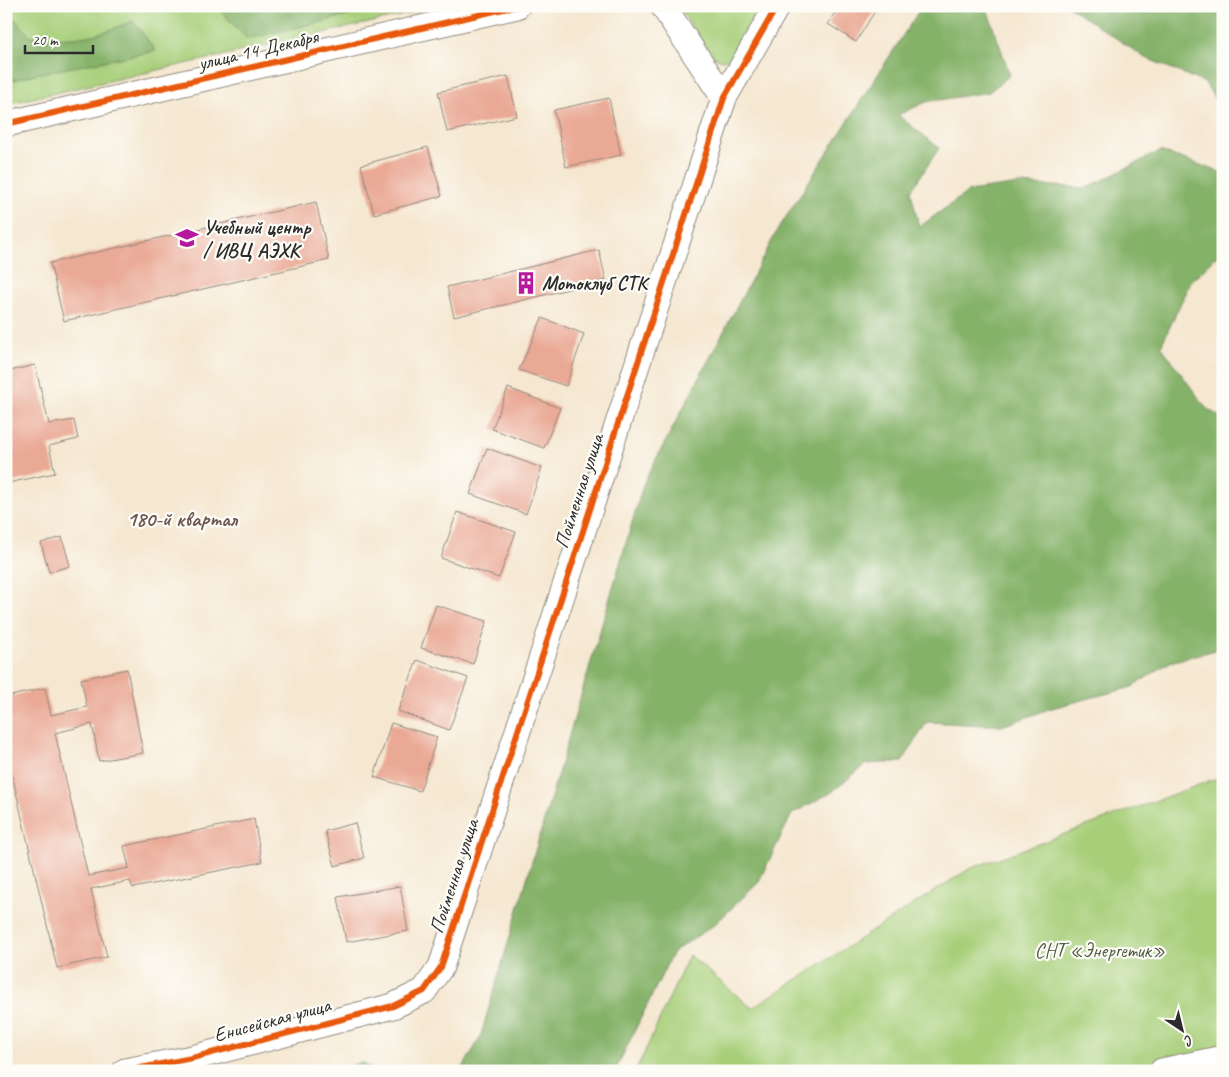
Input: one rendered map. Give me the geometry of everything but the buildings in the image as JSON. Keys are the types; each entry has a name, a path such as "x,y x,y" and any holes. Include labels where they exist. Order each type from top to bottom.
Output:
{"street":[{"name":"улица 14 Декабря","path":"6,124 517,6"},
{"path":"662,6 724,98"},
{"name":"Пойменная улица","path":"424,991 442,967 724,98 777,6"},
{"name":"Енисейская улица","path":"125,1071 192,1058 393,1006 424,991"},
{"path":"1162,1071 1223,1058"}],"green space":[{"path":"6,6 444,6 6,104"},
{"path":"219,6 389,6 247,39 218,8"},
{"path":"678,6 764,6 734,57 723,60 708,51"},
{"path":"922,6 986,6 1010,75 989,92 926,102 898,115 939,148 911,191 919,227 969,191 1019,184 1087,188 1160,151 1223,173 1223,250 1190,283 1161,346 1206,408 1223,419 1223,648 1170,662 1132,687 1052,708 1002,726 927,722 902,762 866,764 832,792 792,814 758,883 714,925 673,952 615,1071 461,1071 480,1038 644,482 777,231"},
{"path":"1068,6 1223,6 1223,112 1205,83 1144,57"},
{"path":"6,9 30,36 83,37 133,21 156,51 36,74 6,82"},
{"name":"СНТ «Энергетик»","path":"1223,776 1223,1071 636,1071 689,955 752,1008 969,869"},
{"path":"362,1062 375,1071 342,1071 342,1069"}],"cycle path":[{"path":"6,124 517,6"},
{"path":"125,1071 192,1058 393,1006 424,991 441,967 724,98 777,6"}],"place":[{"name":"Учебный центр / ИВЦ АЭХК","path":"187,238"},
{"name":"Мотоклуб СТК","path":"526,283"}],"district":[{"name":"180-й квартал","path":"182,519"}]}
